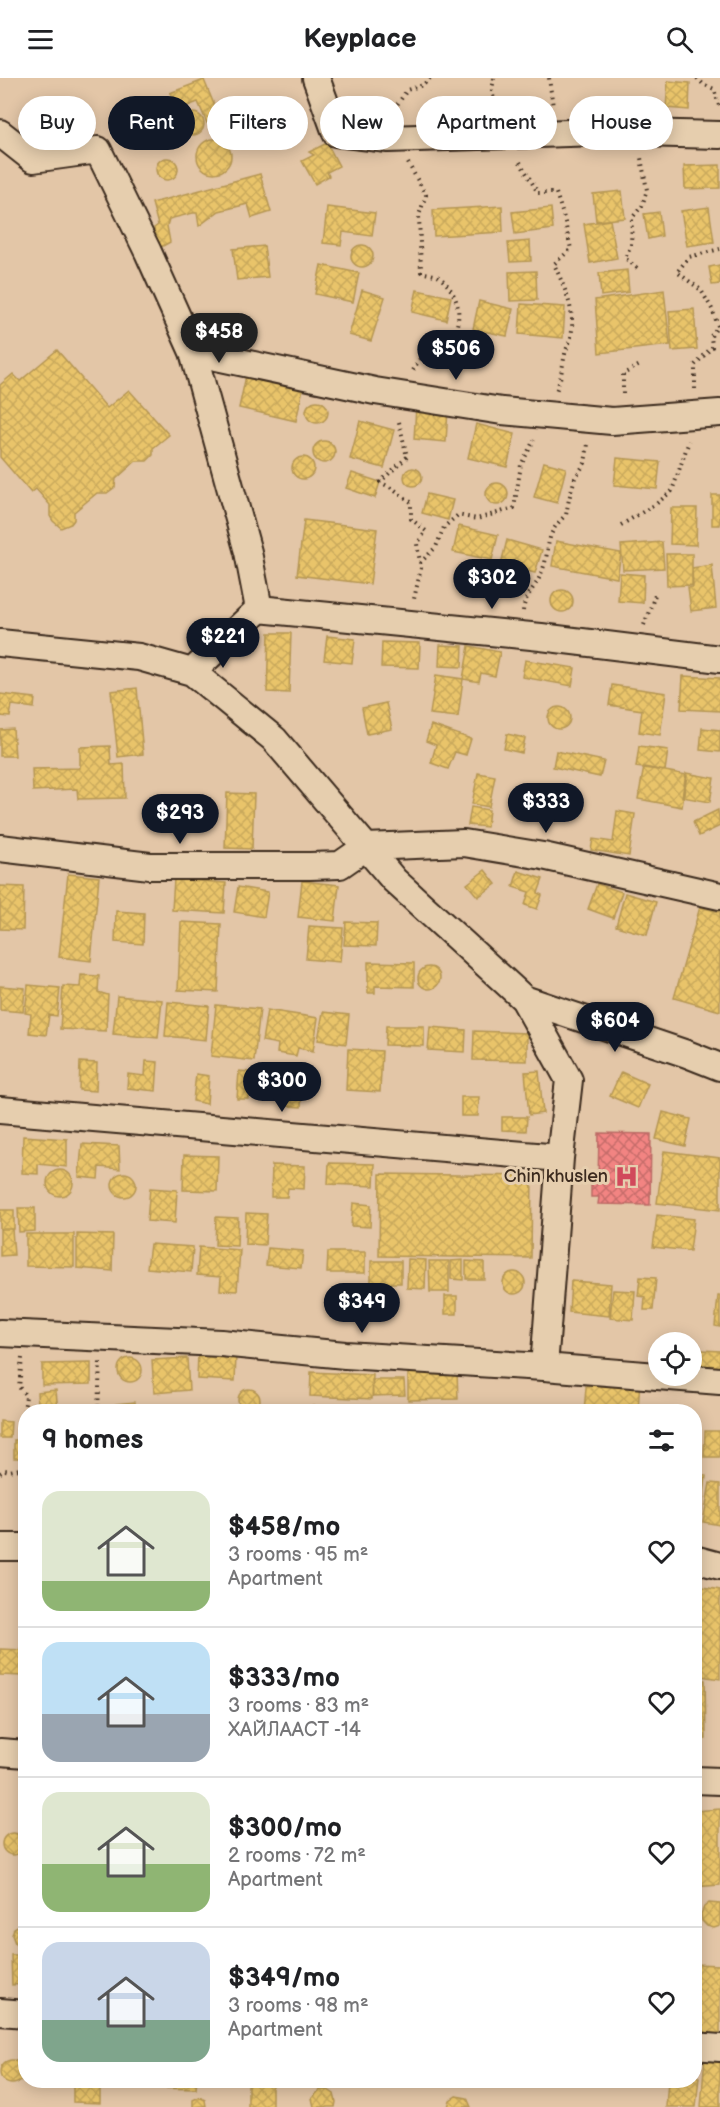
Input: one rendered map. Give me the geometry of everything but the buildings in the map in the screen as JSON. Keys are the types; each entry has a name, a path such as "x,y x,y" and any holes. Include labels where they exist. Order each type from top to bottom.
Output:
{"street":[{"path":"316,78 323,96"},
{"path":"0,133 33,159 98,150 148,252 193,352 248,552 258,609"},
{"path":"673,134 720,135"},
{"path":"193,352 402,395 502,411 596,420 630,420 708,414"},
{"path":"192,672 258,609 542,637 720,659"},
{"path":"0,643 139,657 192,672 274,739 394,880 524,999 569,1080 560,1158 544,1367"},
{"path":"0,848 150,867 310,867 340,865 366,847 464,843 543,856 720,896"},
{"path":"524,999 720,1067"},
{"path":"0,1110 560,1158"},
{"path":"11,1334 221,1343 345,1355 720,1381"},
{"path":"0,1547 18,1547"},
{"path":"702,1561 720,1566"},
{"path":"0,1752 18,1753"},
{"path":"702,1780 720,1781"},
{"path":"0,2012 18,2013"},
{"path":"702,2047 720,2048"}],"path":[{"path":"403,96 407,90 423,85 430,78"},
{"path":"697,78 703,84 714,88 720,112"},
{"path":"398,150 407,161 426,195 419,215 421,272 438,276 455,296 458,309 457,324 452,335 442,347 423,353 411,373 402,395 398,417 407,457 380,482 411,502 411,519 426,531 417,544 421,568 414,598 416,624"},
{"path":"420,563 436,547 444,527 458,515 477,519 514,508 521,465 534,440 537,427 549,416 571,337 569,296 554,264 571,249 556,193 538,193 512,150"},
{"path":"637,268 625,258 631,245 632,219 642,206 647,190 641,150"},
{"path":"621,525 656,504 672,491 688,447 708,414 695,365 712,347 711,336 718,326 712,309 701,290 677,272 689,256 720,249"},
{"path":"630,420 623,398 623,374 640,365"},
{"path":"525,599 540,577 546,562 550,534 566,515 568,500 575,478 585,463 596,420"},
{"path":"11,1334 19,1344 22,1364 19,1387 26,1396 25,1404"},
{"path":"98,1404 99,1381"},
{"path":"0,1473 5,1470 9,1472 18,1470"}],"place":[{"name":"Chin khuslen","path":"626,1176"}]}
